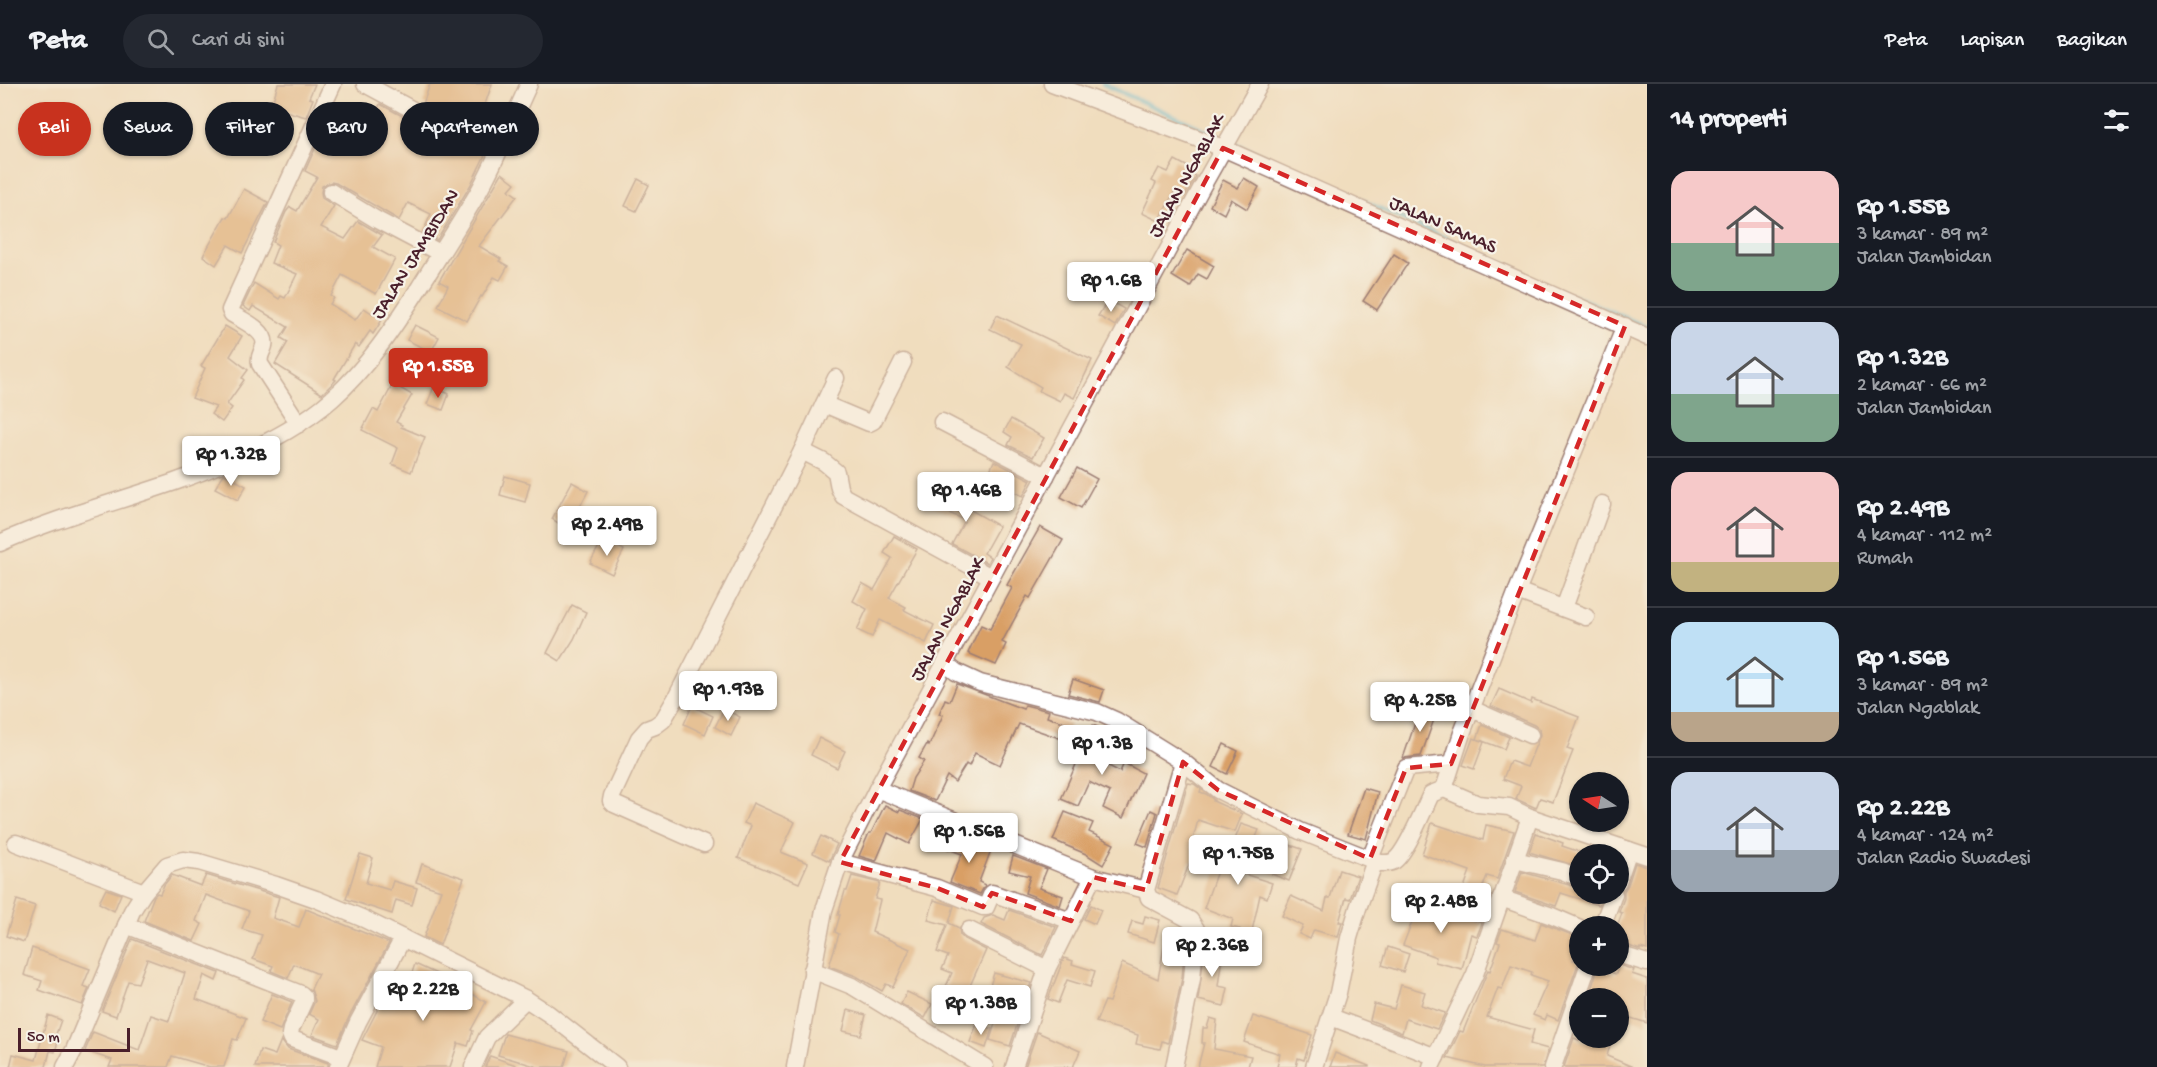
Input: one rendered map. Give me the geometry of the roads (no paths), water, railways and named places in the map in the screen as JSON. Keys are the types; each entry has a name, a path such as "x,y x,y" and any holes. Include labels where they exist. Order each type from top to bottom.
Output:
{"street":[{"path":"299,424 260,364 259,356 265,344 262,335 230,310 333,84"},
{"path":"364,84 400,103"},
{"name":"JALAN JAMBIDAN","path":"521,102 529,84"},
{"name":"JALAN SAMAS","path":"1052,84 1225,146 1647,336"},
{"name":"JALAN NGABLAK","path":"795,1067 824,910 840,862 991,577 1260,84"},
{"name":"JALAN JAMBIDAN","path":"0,543 42,525 205,470 239,456 299,424 334,397 375,352 398,320 479,191 496,156"},
{"path":"331,192 377,220 440,253"},
{"path":"1444,789 1451,764 1516,591 1625,326"},
{"path":"824,404 869,423 873,421 903,362"},
{"path":"704,844 614,804 612,796 639,738 647,729 663,720 675,698 802,451 836,378"},
{"path":"942,422 1046,476"},
{"path":"802,451 824,462 836,472 843,496 991,577"},
{"path":"1564,608 1602,504"},
{"path":"1516,591 1586,617"},
{"path":"945,663 956,672 980,683 1097,711 1183,762 1218,790 1300,831 1372,860 1388,863 1395,860 1405,846 1431,794 1444,789 1478,804 1509,807 1530,817 1611,844"},
{"path":"1472,709 1530,735"},
{"path":"1174,1067 1192,979 1196,929 1190,920 1149,898 1146,890 1183,762"},
{"path":"1314,1067 1331,1017 1349,938 1372,860 1406,768 1451,764"},
{"path":"877,789 1093,877 1146,890"},
{"path":"1331,1017 1434,1062 1475,974 1530,817"},
{"path":"16,843 144,892"},
{"path":"1629,850 1647,856"},
{"path":"65,1067 126,925 144,892 167,865 190,860 306,895 364,919 526,999 617,1067"},
{"path":"1515,860 1569,874"},
{"path":"840,862 937,888 983,907 986,907 992,893 1071,921"},
{"path":"1014,1067 1047,969 1093,877"},
{"path":"1501,898 1569,924"},
{"path":"126,925 301,993 304,1001 291,1029 292,1039 339,1064 358,1022 403,938"},
{"path":"969,930 1047,969"},
{"path":"1629,957 1647,963"},
{"path":"812,970 852,986 985,1067"},
{"path":"1553,1067 1585,976"},
{"path":"473,1067 487,1037 526,999"}],"waterway":[{"path":"1103,84 1519,271"},
{"path":"1573,295 1647,327"}]}
